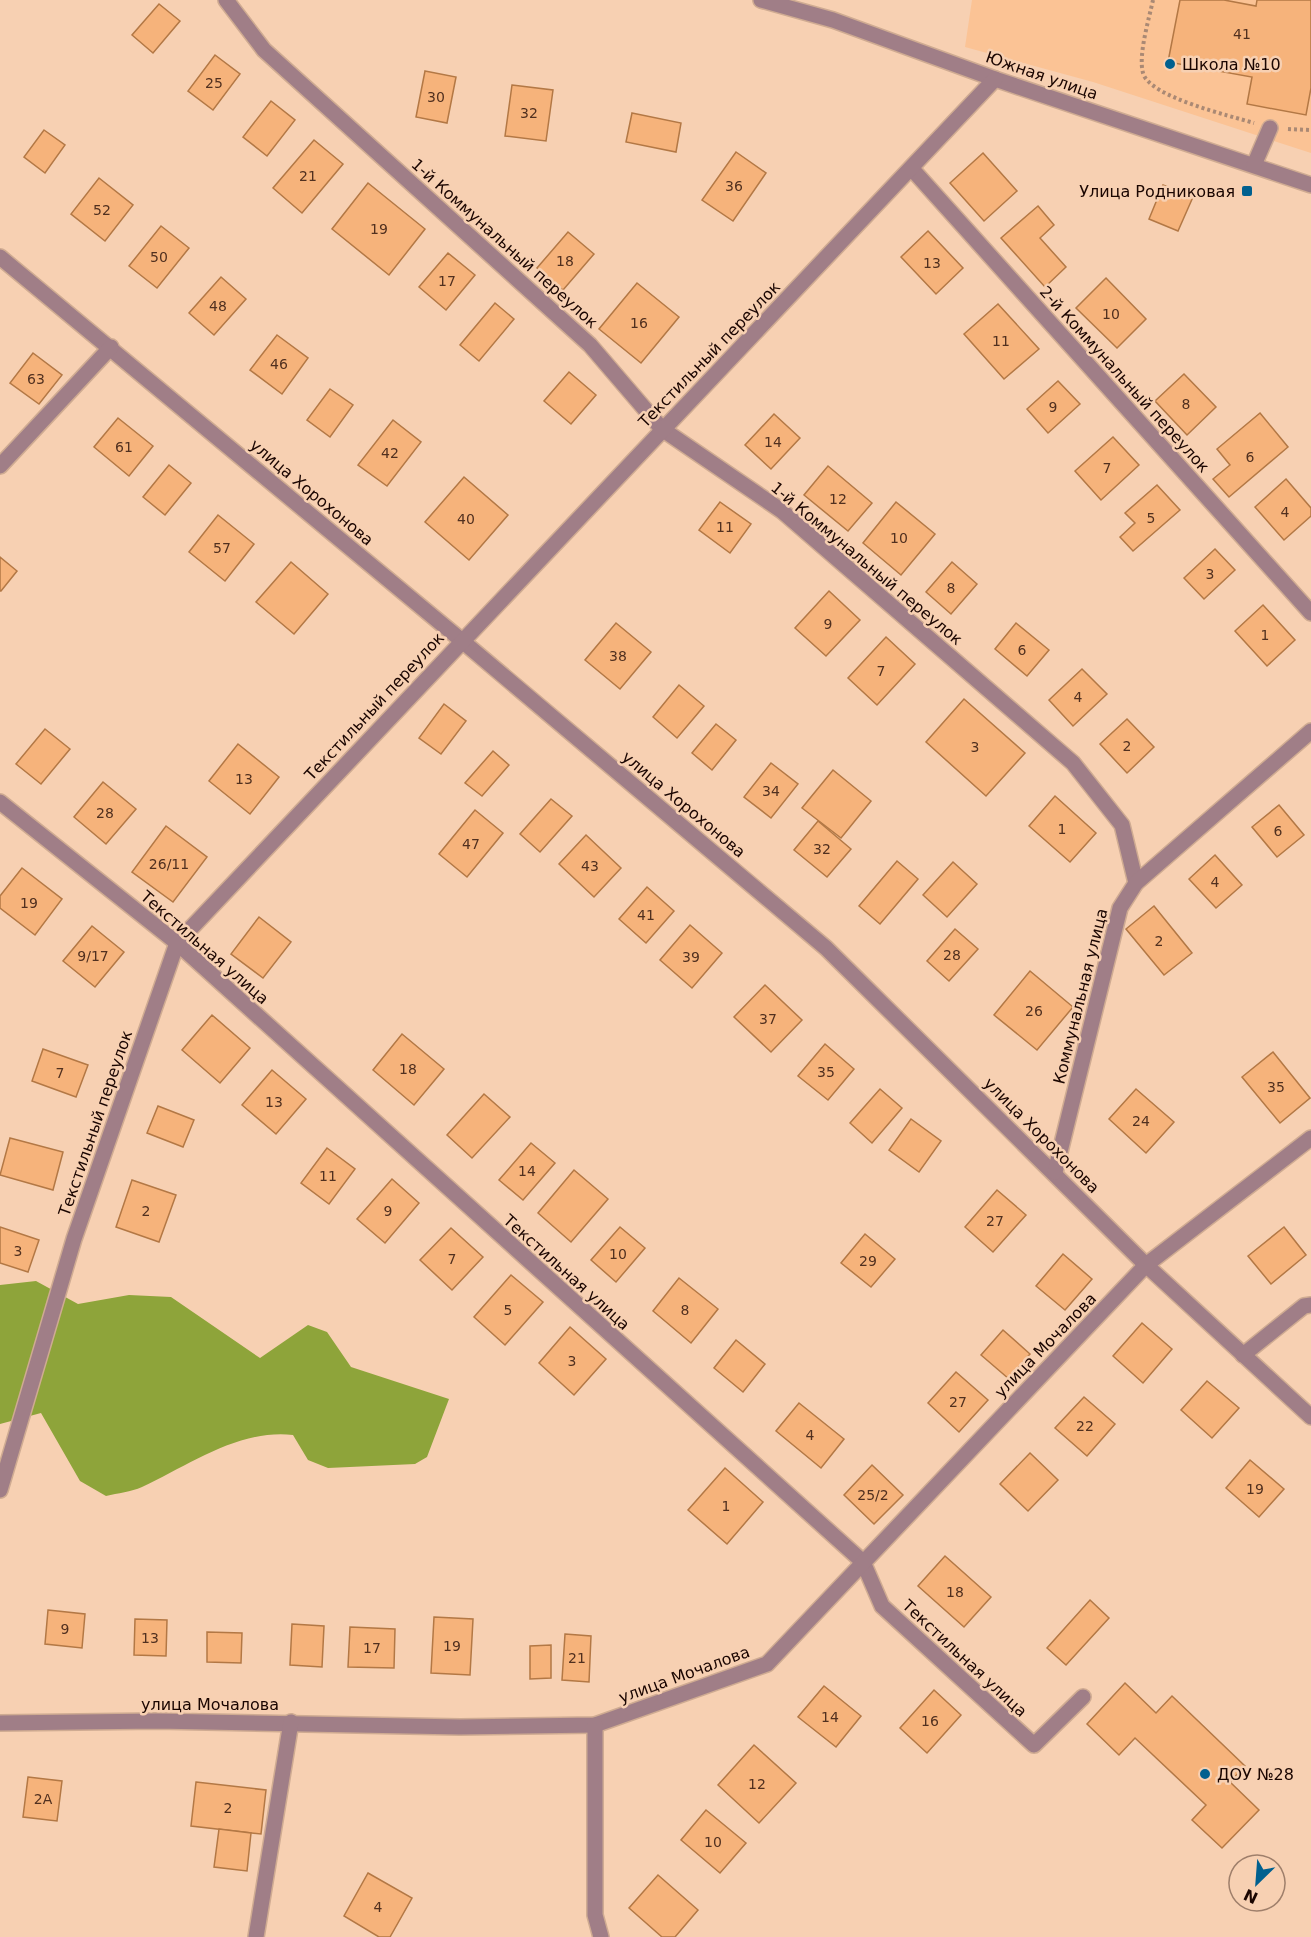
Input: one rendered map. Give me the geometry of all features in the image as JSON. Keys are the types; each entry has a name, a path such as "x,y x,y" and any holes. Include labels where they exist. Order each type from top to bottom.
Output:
{"street":[{"name":"1-й Коммунальный переулок","path":"226,0 264,50 590,345 662,429 782,511 1073,763 1122,825 1136,883"},
{"name":"Южная улица","path":"761,0 833,20 995,79 1311,185"},
{"name":"Текстильный переулок","path":"0,1490 74,1239 177,943 461,640 912,169 995,79"},
{"path":"1254,165 1270,128"},
{"name":"2-й Коммунальный переулок","path":"912,169 1311,613"},
{"name":"улица Хорохонова","path":"0,257 111,347 826,948 1055,1172 1146,1265 1311,1417"},
{"path":"0,466 111,347"},
{"name":"Коммунальная улица","path":"1055,1172 1120,908 1136,883 1311,730"},
{"name":"Текстильная улица","path":"0,802 177,943 863,1562 882,1606 1034,1745 1083,1697"},
{"name":"улица Мочалова","path":"0,1723 291,1722 460,1727 595,1725 767,1664 1146,1265 1311,1138"},
{"path":"1244,1354 1304,1306 1311,1305"},
{"path":"256,1937 291,1722"},
{"path":"595,1725 595,1915 601,1937"}],"path":[{"path":"1153,0 1141,65 1143,76 1152,86 1170,96 1270,128"}],"shaded area":[{"name":"Школа №10","path":"972,0 1311,0 1311,153 1093,82 965,47"}],"green space":[{"path":"36,1281 78,1304 129,1295 171,1297 260,1358 308,1325 327,1332 351,1367 449,1399 427,1457 415,1464 328,1468 308,1460 293,1435 273,1435 234,1443 196,1459 142,1487 106,1496 80,1481 41,1413 0,1424 0,1285"}],"building":[{"path":"1180,0 1224,0 1256,6 1257,0 1311,0 1311,88 1306,115 1247,104 1252,77 1168,62"},
{"path":"159,4 180,21 153,53 132,35"},
{"path":"215,55 240,74 213,110 188,91"},
{"path":"425,71 456,77 447,123 416,117"},
{"path":"512,85 553,90 546,141 505,136"},
{"path":"271,101 295,120 267,156 243,137"},
{"path":"632,113 681,123 676,152 626,142"},
{"path":"44,130 65,145 45,173 24,157"},
{"path":"314,140 343,164 302,213 273,188"},
{"path":"736,152 766,173 733,221 702,200"},
{"path":"983,153 1017,191 984,221 950,183"},
{"path":"99,178 133,205 105,241 71,214"},
{"path":"368,183 425,229 389,275 332,229"},
{"path":"1163,185 1193,197 1178,231 1149,219"},
{"path":"1038,206 1054,225 1040,238 1066,267 1045,287 1001,238"},
{"path":"161,226 189,248 157,288 129,266"},
{"path":"928,231 963,268 936,294 901,257"},
{"path":"568,232 594,254 563,290 537,268"},
{"path":"448,253 475,275 446,310 419,287"},
{"path":"221,277 246,299 214,335 189,313"},
{"path":"1106,278 1146,319 1117,348 1076,308"},
{"path":"637,283 679,317 641,363 599,329"},
{"path":"495,303 514,319 479,361 460,345"},
{"path":"998,304 1039,349 1004,379 964,334"},
{"path":"277,335 308,358 282,394 250,370"},
{"path":"33,353 62,375 39,404 10,383"},
{"path":"569,372 596,395 571,424 544,401"},
{"path":"1184,374 1216,407 1187,435 1155,401"},
{"path":"1058,381 1080,404 1048,433 1027,409"},
{"path":"330,389 353,405 330,437 307,420"},
{"path":"1260,413 1288,447 1229,497 1213,479 1230,465 1217,449"},
{"path":"774,414 800,438 771,469 745,445"},
{"path":"118,418 153,446 129,476 94,447"},
{"path":"393,420 421,442 387,486 358,465"},
{"path":"1113,437 1139,465 1101,500 1075,471"},
{"path":"169,465 191,483 165,515 143,497"},
{"path":"828,466 872,503 848,531 804,495"},
{"path":"464,477 508,515 469,560 425,522"},
{"path":"1286,479 1311,508 1311,516 1284,540 1255,507"},
{"path":"1157,485 1180,510 1133,551 1120,537 1135,523 1125,513"},
{"path":"720,502 751,524 730,553 699,530"},
{"path":"896,502 935,534 901,575 863,543"},
{"path":"218,515 254,544 225,581 189,552"},
{"path":"1215,549 1235,570 1204,599 1184,578"},
{"path":"0,557 17,571 1,591 0,591"},
{"path":"291,562 328,594 294,634 256,602"},
{"path":"952,562 977,584 951,614 926,592"},
{"path":"829,591 860,620 826,656 795,628"},
{"path":"1263,605 1295,640 1267,666 1235,631"},
{"path":"616,623 651,652 620,689 585,660"},
{"path":"1016,623 1049,650 1027,676 995,649"},
{"path":"886,637 915,664 877,705 848,678"},
{"path":"1082,669 1107,694 1073,726 1049,700"},
{"path":"679,685 704,706 677,738 653,717"},
{"path":"964,699 1025,753 986,796 926,742"},
{"path":"444,704 466,721 441,754 419,738"},
{"path":"1127,719 1154,747 1127,773 1100,744"},
{"path":"716,724 736,740 712,770 692,753"},
{"path":"45,729 70,749 41,784 16,764"},
{"path":"238,744 279,777 250,814 209,781"},
{"path":"493,751 509,765 482,796 465,783"},
{"path":"771,763 798,784 771,818 744,797"},
{"path":"833,770 871,801 841,838 802,808"},
{"path":"103,782 136,809 106,844 74,817"},
{"path":"1055,796 1096,833 1070,862 1029,826"},
{"path":"551,799 572,816 540,852 520,834"},
{"path":"1279,805 1304,835 1277,857 1252,827"},
{"path":"475,810 503,833 467,877 439,854"},
{"path":"818,821 851,849 827,877 794,850"},
{"path":"166,826 207,857 173,902 132,872"},
{"path":"586,835 621,868 594,897 559,864"},
{"path":"1215,855 1242,885 1216,908 1189,879"},
{"path":"897,861 918,879 880,924 859,906"},
{"path":"953,862 977,884 947,917 923,895"},
{"path":"22,868 62,899 35,935 0,908 0,896"},
{"path":"647,887 674,911 646,943 619,919"},
{"path":"1154,906 1192,953 1164,975 1126,929"},
{"path":"259,917 291,942 263,978 231,954"},
{"path":"690,925 722,953 692,988 660,960"},
{"path":"92,926 124,952 95,987 63,961"},
{"path":"955,929 978,949 949,981 927,961"},
{"path":"1030,971 1073,1007 1037,1050 994,1015"},
{"path":"765,985 802,1020 771,1052 734,1017"},
{"path":"212,1015 250,1048 220,1083 182,1050"},
{"path":"402,1034 444,1069 414,1105 373,1070"},
{"path":"825,1044 854,1069 828,1100 798,1076"},
{"path":"43,1049 88,1065 76,1097 32,1081"},
{"path":"1273,1052 1310,1098 1280,1123 1242,1077"},
{"path":"272,1070 306,1099 276,1134 242,1105"},
{"path":"880,1089 902,1108 872,1143 850,1123"},
{"path":"1136,1089 1174,1122 1146,1153 1109,1119"},
{"path":"484,1094 510,1117 472,1158 447,1135"},
{"path":"158,1106 194,1120 183,1147 147,1133"},
{"path":"911,1119 941,1141 919,1172 889,1150"},
{"path":"10,1138 63,1152 53,1190 0,1175"},
{"path":"531,1143 555,1163 523,1200 499,1180"},
{"path":"327,1148 355,1169 329,1204 301,1183"},
{"path":"574,1170 608,1199 571,1242 538,1213"},
{"path":"392,1179 419,1203 385,1243 357,1219"},
{"path":"132,1180 176,1195 159,1242 116,1227"},
{"path":"997,1190 1026,1215 993,1252 965,1227"},
{"path":"0,1227 39,1240 28,1272 0,1263"},
{"path":"620,1227 645,1248 616,1282 591,1260"},
{"path":"1284,1227 1306,1255 1271,1284 1248,1256"},
{"path":"451,1228 483,1257 452,1290 420,1260"},
{"path":"865,1234 895,1259 871,1287 841,1263"},
{"path":"1063,1254 1092,1279 1065,1310 1036,1286"},
{"path":"511,1275 543,1302 505,1345 474,1317"},
{"path":"679,1278 718,1309 691,1343 653,1311"},
{"path":"1142,1323 1172,1349 1143,1383 1113,1356"},
{"path":"570,1327 606,1359 574,1395 539,1363"},
{"path":"1003,1330 1030,1354 1009,1379 981,1355"},
{"path":"736,1340 765,1364 743,1392 714,1368"},
{"path":"956,1372 988,1400 959,1432 928,1403"},
{"path":"1207,1381 1239,1408 1212,1438 1181,1410"},
{"path":"1084,1397 1115,1424 1087,1456 1055,1428"},
{"path":"799,1403 844,1439 821,1468 776,1431"},
{"path":"1030,1453 1058,1480 1028,1511 1000,1484"},
{"path":"1250,1460 1284,1489 1259,1517 1226,1488"},
{"path":"872,1465 903,1495 874,1524 844,1495"},
{"path":"725,1468 763,1502 727,1544 688,1510"},
{"path":"945,1556 991,1597 964,1627 918,1586"},
{"path":"1090,1600 1109,1618 1066,1665 1047,1648"},
{"path":"48,1610 85,1614 82,1648 45,1644"},
{"path":"434,1617 473,1619 470,1675 431,1673"},
{"path":"135,1619 167,1620 166,1656 134,1655"},
{"path":"292,1624 324,1626 322,1667 290,1665"},
{"path":"350,1627 395,1629 394,1668 348,1667"},
{"path":"207,1632 242,1633 241,1663 207,1662"},
{"path":"565,1634 591,1636 589,1682 562,1680"},
{"path":"551,1645 551,1678 530,1679 530,1646"},
{"name":"ДОУ №28","path":"1125,1683 1156,1713 1172,1696 1245,1766 1230,1782 1259,1810 1222,1848 1192,1820 1206,1805 1135,1738 1119,1755 1087,1724"},
{"path":"824,1686 861,1716 836,1747 798,1717"},
{"path":"934,1690 961,1715 927,1753 900,1728"},
{"path":"754,1745 796,1783 759,1823 718,1785"},
{"path":"28,1777 62,1781 57,1821 23,1817"},
{"path":"196,1782 266,1790 261,1834 191,1826"},
{"path":"706,1810 746,1843 720,1873 681,1840"},
{"path":"219,1829 251,1833 247,1871 214,1867"},
{"path":"368,1873 412,1898 390,1937 379,1937 344,1916"},
{"path":"658,1875 698,1910 675,1937 662,1937 629,1908"}],"place":[{"name":"Школа №10","path":"1170,64"},
{"name":"Улица Родниковая","path":"1247,191"},
{"name":"ДОУ №28","path":"1205,1774"}]}
